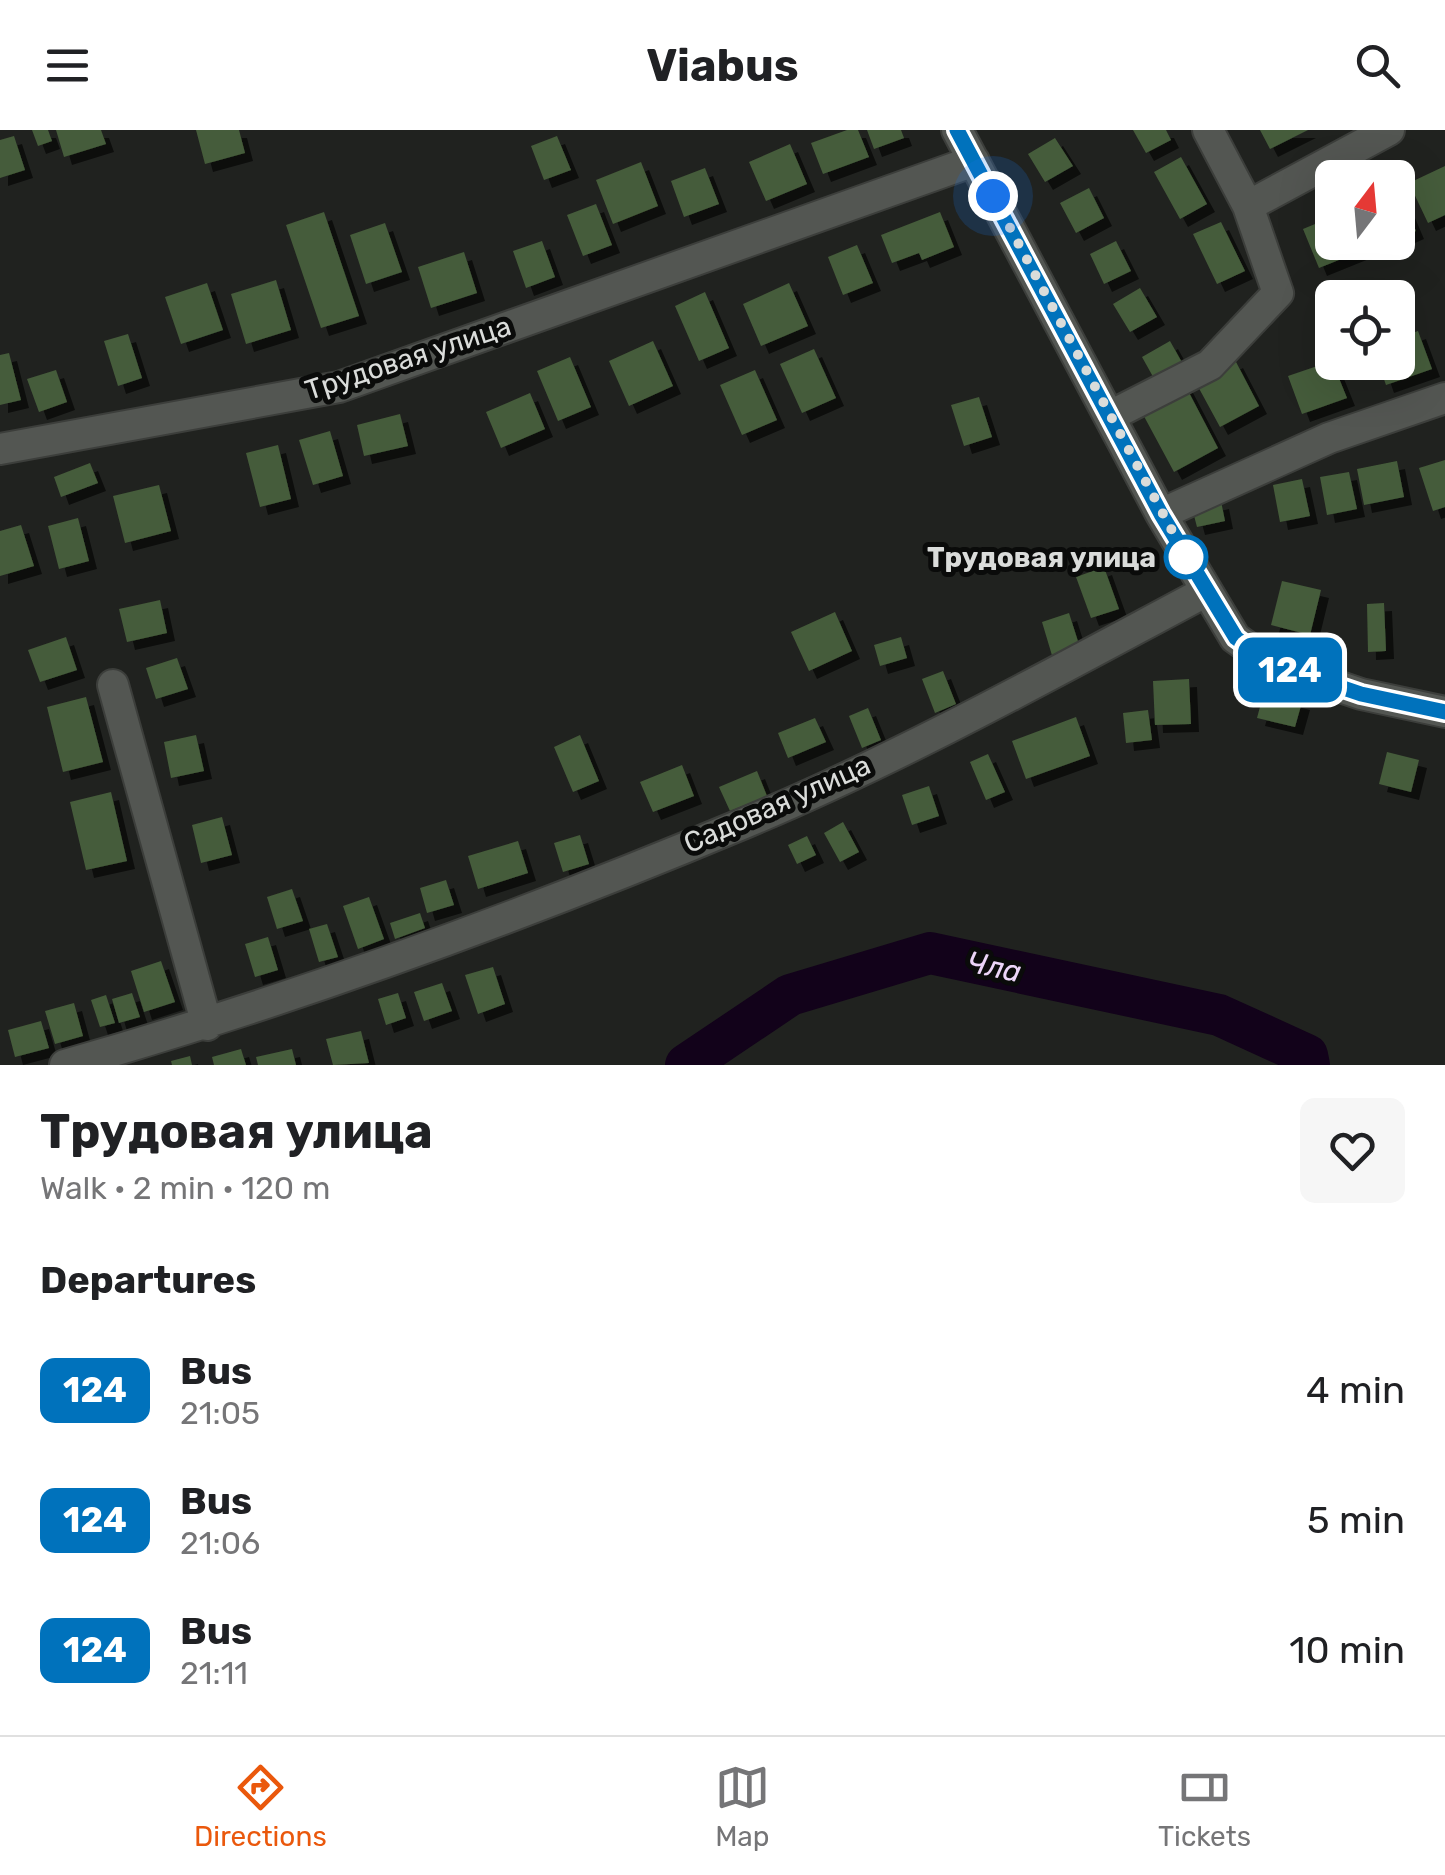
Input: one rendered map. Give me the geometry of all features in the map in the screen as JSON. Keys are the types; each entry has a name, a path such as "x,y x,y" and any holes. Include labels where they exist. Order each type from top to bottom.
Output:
{"street":[{"path":"956,130 1161,514 1236,638 1270,663 1361,694 1445,712"},
{"path":"1110,416 1210,365 1278,293 1248,206 1208,130"},
{"path":"1248,206 1382,131"},
{"name":"Трудовая улица","path":"0,449 339,386 974,160"},
{"path":"1161,514 1328,438 1445,398"},
{"name":"Садовая улица","path":"65,1065 207,1024 470,930 750,821 1022,690 1206,592"},
{"path":"113,685 207,1024"}],"building":[{"path":"32,130 48,130 52,141 38,146"},
{"path":"56,130 101,130 106,144 64,157"},
{"path":"196,130 239,130 245,153 205,164"},
{"path":"858,130 869,157 823,174 811,143"},
{"path":"867,130 901,130 904,138 874,149"},
{"path":"1133,130 1166,130 1171,140 1146,153"},
{"path":"1260,130 1308,130 1270,149"},
{"path":"14,136 25,170 0,178 0,140"},
{"path":"557,136 571,170 544,180 531,146"},
{"path":"1055,138 1073,166 1045,182 1028,154"},
{"path":"790,144 807,184 766,201 749,162"},
{"path":"1181,157 1207,204 1180,219 1154,172"},
{"path":"641,162 658,206 613,224 596,180"},
{"path":"1445,166 1445,215 1428,223 1415,196 1415,180"},
{"path":"705,168 719,204 684,217 671,181"},
{"path":"1089,188 1104,218 1076,233 1060,203"},
{"path":"596,204 612,245 583,256 567,215"},
{"path":"324,212 359,316 321,328 286,225"},
{"path":"940,212 954,247 922,260 919,253 892,263 881,235"},
{"path":"1221,222 1245,271 1217,284 1193,234"},
{"path":"385,223 402,272 366,284 350,235"},
{"path":"1315,224 1315,258 1303,229"},
{"path":"542,241 555,277 526,288 513,251"},
{"path":"1116,241 1131,271 1104,284 1090,254"},
{"path":"857,245 873,283 843,295 828,257"},
{"path":"464,252 477,293 431,308 418,267"},
{"path":"1316,260 1339,260 1319,268"},
{"path":"276,280 291,330 246,344 231,294"},
{"path":"207,283 223,330 181,344 165,297"},
{"path":"789,283 808,326 761,346 743,304"},
{"path":"1140,288 1157,317 1130,332 1113,304"},
{"path":"705,292 729,348 699,361 675,306"},
{"path":"1418,331 1432,369 1415,375"},
{"path":"128,334 142,378 118,386 104,341"},
{"path":"653,341 673,386 629,406 609,361"},
{"path":"1170,341 1184,366 1156,382 1142,357"},
{"path":"814,349 836,398 802,413 780,364"},
{"path":"9,353 21,400 0,405 0,355"},
{"path":"570,357 591,407 558,421 537,371"},
{"path":"1235,360 1259,406 1220,427 1195,381"},
{"path":"1315,367 1315,380 1340,380 1347,398 1302,414 1288,376"},
{"path":"56,370 67,402 39,412 27,379"},
{"path":"755,370 777,420 742,435 720,385"},
{"path":"1184,383 1218,448 1174,472 1139,407"},
{"path":"530,393 545,429 501,448 486,412"},
{"path":"979,397 992,437 964,446 951,405"},
{"path":"400,414 408,446 364,456 357,425"},
{"path":"330,431 343,476 313,485 299,440"},
{"path":"278,445 291,499 260,507 246,453"},
{"path":"1445,460 1445,507 1433,511 1419,468"},
{"path":"1397,461 1404,497 1364,505 1357,469"},
{"path":"90,463 98,483 61,497 54,477"},
{"path":"1349,472 1357,509 1327,515 1320,477"},
{"path":"1302,479 1310,516 1280,522 1273,485"},
{"path":"159,485 171,531 125,543 113,496"},
{"path":"1221,501 1225,521 1197,527 1192,508"},
{"path":"78,518 89,561 59,569 48,526"},
{"path":"21,525 34,566 0,576 0,531"},
{"path":"1104,567 1119,609 1091,618 1076,577"},
{"path":"1282,581 1321,590 1310,635 1271,625"},
{"path":"160,600 167,633 127,642 119,609"},
{"path":"1384,603 1386,651 1368,652 1367,604"},
{"path":"835,612 852,651 809,671 791,632"},
{"path":"1069,613 1082,654 1054,662 1042,622"},
{"path":"66,637 77,670 40,682 28,650"},
{"path":"901,637 907,658 880,666 874,645"},
{"path":"177,658 188,689 156,699 146,668"},
{"path":"943,671 956,704 935,713 922,679"},
{"path":"1189,679 1191,724 1155,725 1153,681"},
{"path":"1264,692 1302,702 1295,727 1257,718"},
{"path":"86,697 103,762 63,772 47,707"},
{"path":"868,708 881,740 862,748 849,716"},
{"path":"1148,710 1152,740 1126,743 1123,713"},
{"path":"1076,717 1090,756 1026,779 1012,741"},
{"path":"815,718 826,742 788,758 778,733"},
{"path":"196,735 204,771 171,778 164,742"},
{"path":"580,735 599,781 573,792 554,747"},
{"path":"1387,752 1419,760 1411,792 1379,784"},
{"path":"988,754 1005,792 986,800 970,762"},
{"path":"682,765 694,796 653,812 640,782"},
{"path":"757,771 767,796 730,811 719,787"},
{"path":"929,786 939,816 912,825 902,795"},
{"path":"111,792 127,861 86,870 70,802"},
{"path":"222,817 232,855 201,863 192,825"},
{"path":"843,822 859,852 840,862 824,833"},
{"path":"580,835 589,864 563,872 554,843"},
{"path":"807,836 816,855 797,864 788,845"},
{"path":"518,841 528,873 478,889 468,856"},
{"path":"446,880 454,905 427,913 420,888"},
{"path":"292,889 303,921 277,929 267,897"},
{"path":"369,897 384,939 358,949 343,906"},
{"path":"420,913 425,928 395,939 390,923"},
{"path":"327,924 338,957 319,962 309,929"},
{"path":"268,937 278,970 255,977 245,944"},
{"path":"161,961 175,1002 144,1012 131,971"},
{"path":"493,967 505,1004 478,1014 465,975"},
{"path":"442,983 452,1011 424,1021 414,992"},
{"path":"132,993 140,1017 119,1023 112,999"},
{"path":"398,993 406,1018 386,1025 378,999"},
{"path":"106,995 115,1023 100,1027 91,1000"},
{"path":"74,1003 83,1036 55,1044 45,1011"},
{"path":"41,1021 49,1048 15,1057 8,1030"},
{"path":"361,1031 369,1063 333,1065 326,1039"},
{"path":"241,1049 246,1065 214,1065 212,1057"},
{"path":"292,1049 296,1065 258,1065 256,1057"},
{"path":"190,1056 192,1065 172,1065 171,1061"}],"waterway":[{"name":"Чла","path":"686,1065 790,995 930,953 1219,1015 1307,1055 1309,1065"}],"bus line":[{"name":"124","path":"957,130 1161,514 1236,638 1270,663 1361,694 1445,712"}],"place":[{"name":"Трудовая улица","path":"1186,557"}],"route":[{"path":"993,196 1191,566 1186,557"}]}
